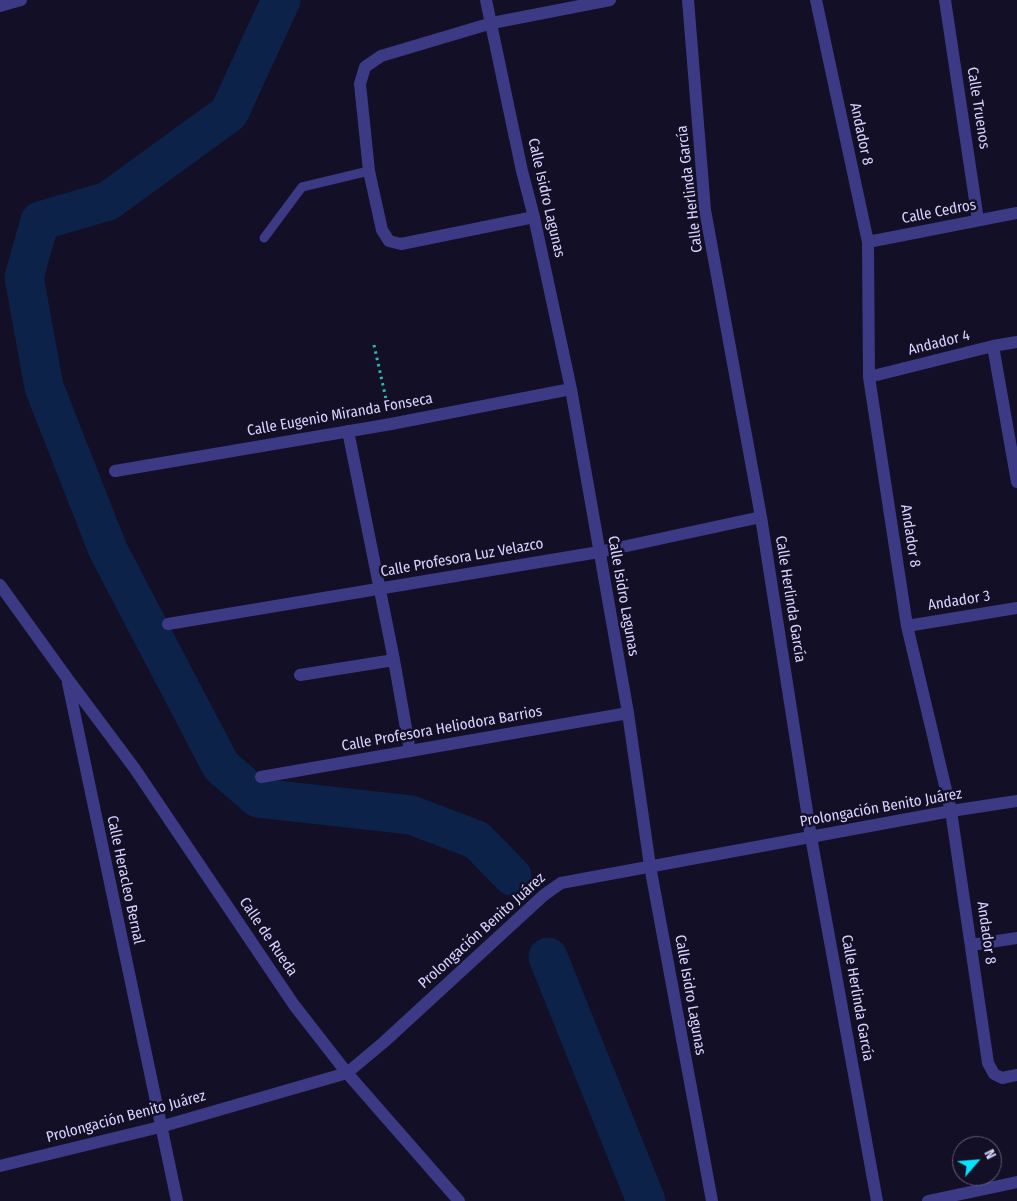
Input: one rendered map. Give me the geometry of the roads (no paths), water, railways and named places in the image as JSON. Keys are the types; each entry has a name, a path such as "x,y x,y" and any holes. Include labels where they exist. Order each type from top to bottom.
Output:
{"street":[{"path":"0,6 21,0"},
{"name":"Calle Isidro Lagunas","path":"486,0 571,388 598,552 628,713 650,866 712,1201"},
{"path":"534,216 402,244 389,241 382,230 369,171 360,84 365,66 381,56 492,23 610,0"},
{"name":"Calle Herlinda García","path":"688,0 705,210 761,517 811,837 877,1201"},
{"name":"Andador 8","path":"816,0 868,242 869,377 907,626 951,810 988,1063 994,1074 1002,1078 1017,1075"},
{"name":"Calle Truenos","path":"945,0 978,220"},
{"name":"Calle Cedros","path":"868,242 1017,214"},
{"name":"Andador 4","path":"869,377 993,346 1017,342"},
{"path":"993,346 1017,482"},
{"name":"Calle Eugenio Miranda Fonseca","path":"115,472 391,424 571,388"},
{"path":"348,431 394,660 410,751"},
{"name":"Calle Profesora Luz Velazco","path":"168,624 598,552 761,517"},
{"name":"Calle Heracleo Bernal","path":"0,585 67,678 177,1201"},
{"name":"Andador 3","path":"907,626 1017,608"},
{"path":"300,675 394,660"},
{"name":"Calle de Rueda","path":"67,678 135,770 294,1005 347,1073 459,1201"},
{"name":"Calle Profesora Heliodora Barrios","path":"261,777 628,713"},
{"name":"Prolongación Benito Juárez","path":"0,1166 160,1127 347,1073 384,1042 553,887 568,880 951,810 1017,801"},
{"path":"972,945 1017,938"},
{"path":"928,1201 1017,1182"}],"lane":[{"path":"264,238 302,187 369,171"}],"waterway":[{"path":"281,0 229,113 108,201 40,221 24,277 44,387 108,550 221,766 258,798 411,815 477,840 512,876"},
{"path":"548,957 646,1201"}]}
